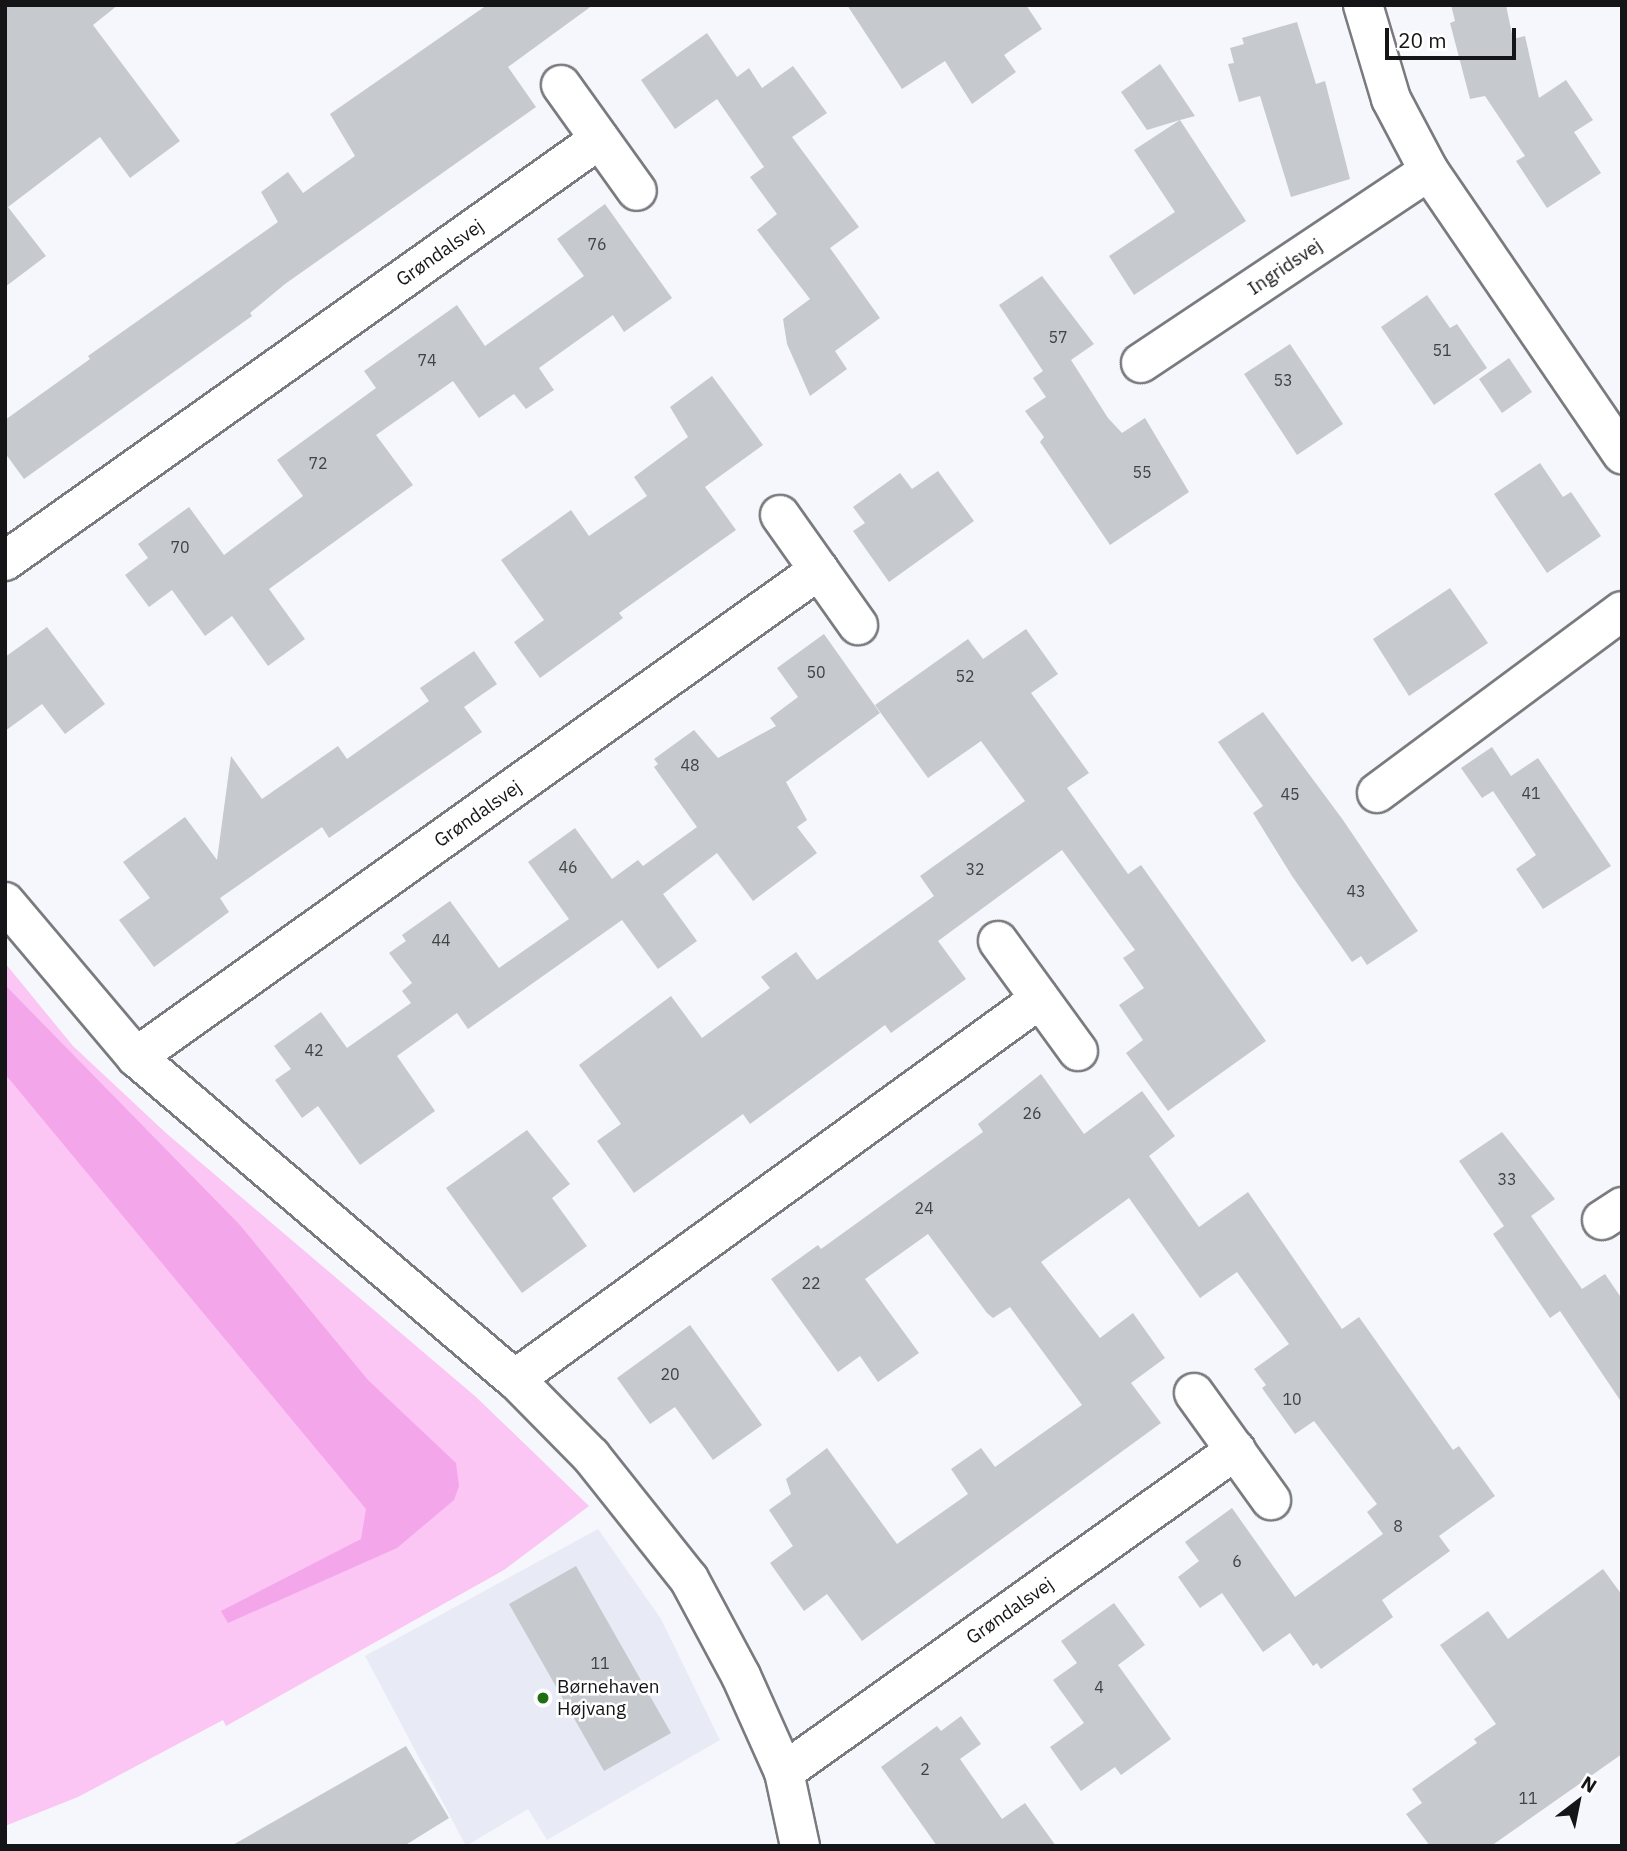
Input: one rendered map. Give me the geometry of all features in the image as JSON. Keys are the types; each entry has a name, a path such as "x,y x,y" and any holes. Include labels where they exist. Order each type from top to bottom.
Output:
{"street":[{"path":"1363,5 1391,99 1429,171 1622,454"},
{"path":"561,85 637,191"},
{"name":"Grøndalsvej","path":"5,561 600,139"},
{"name":"Ingridsvej","path":"1141,363 1429,171"},
{"path":"780,515 858,625"},
{"name":"Grøndalsvej","path":"136,1057 819,570"},
{"path":"1377,793 1622,611"},
{"path":"5,902 136,1057 515,1379 591,1456 688,1580 741,1676 784,1772 800,1846"},
{"path":"998,941 1077,1051"},
{"path":"515,1379 1040,999"},
{"path":"1194,1393 1270,1500"},
{"name":"Grøndalsvej","path":"784,1772 1236,1450"}],"shaded area":[{"path":"5,963 73,1046 166,1133 476,1397 589,1506 504,1570 226,1726 223,1720 78,1797 5,1826"},
{"path":"5,985 239,1224 368,1380 456,1463 459,1486 454,1500 397,1548 228,1623 221,1611 361,1539 366,1509 5,1074"},
{"name":"Børnehaven Højvang","path":"598,1529 661,1619 720,1740 547,1840 528,1809 466,1846 365,1656"}],"building":[{"path":"5,5 118,5 93,25 180,141 130,178 100,137 8,207 46,256 5,287"},
{"path":"487,5 593,5 508,67 536,107 285,284 250,313 252,316 24,479 5,453 5,420 90,359 88,356 278,222 261,192 288,172 303,193 355,156 330,114"},
{"path":"847,5 1026,5 1042,29 1004,55 1016,72 972,104 945,61 902,89"},
{"path":"1451,5 1506,5 1513,39 1525,36 1539,98 1566,80 1593,120 1574,132 1601,173 1547,208 1516,161 1525,156 1485,96 1470,99 1450,23 1455,21"},
{"path":"1297,22 1316,84 1325,81 1350,179 1291,197 1260,96 1239,102 1228,64 1234,63 1230,48 1244,44 1242,38"},
{"path":"707,33 737,77 749,68 762,88 793,66 827,113 792,137 859,227 830,248 880,318 835,351 847,369 810,396 787,344 783,319 810,299 757,230 777,214 750,177 764,167 717,99 675,129 641,80"},
{"path":"1160,64 1195,116 1147,130 1121,92"},
{"path":"1180,120 1246,221 1134,295 1109,256 1175,212 1134,150"},
{"path":"605,204 672,298 624,332 613,315 539,368 554,390 526,409 514,394 479,418 453,381 376,435 413,485 269,589 305,639 268,666 232,616 205,636 172,590 149,607 125,575 148,558 138,544 189,507 224,555 303,496 277,460 376,388 364,371 457,305 485,346 584,276 557,239"},
{"path":"1042,276 1094,344 1071,360 1108,418 1122,433 1145,418 1189,492 1110,545 1040,442 1044,437 1025,411 1046,397 1033,378 1043,371 999,305"},
{"path":"1427,295 1450,328 1457,324 1487,368 1434,405 1381,327"},
{"path":"1290,344 1343,424 1297,455 1244,374"},
{"path":"1509,358 1532,392 1502,413 1479,379"},
{"path":"712,376 763,445 705,487 736,530 619,613 623,618 540,678 514,642 544,620 501,560 571,510 589,536 647,496 634,477 688,437 670,407"},
{"path":"1540,463 1563,497 1571,492 1601,536 1547,573 1494,494"},
{"path":"938,471 974,521 889,582 853,531 865,523 853,507 900,473 912,489"},
{"path":"1450,588 1488,643 1409,696 1373,639"},
{"path":"47,627 105,704 65,734 42,704 5,731 5,657"},
{"path":"1026,629 1058,674 1031,693 1089,773 1067,788 1128,874 1141,865 1266,1041 1168,1111 1126,1053 1143,1040 1119,1005 1144,988 1123,958 1135,950 1062,850 938,941 966,979 891,1033 885,1025 750,1124 743,1114 634,1193 597,1141 621,1124 579,1065 671,996 702,1038 770,988 761,977 796,952 817,980 934,896 920,876 1025,801 981,741 928,778 875,705 968,639 983,659"},
{"path":"824,634 880,713 786,782 807,820 797,827 817,853 753,901 717,853 663,894 697,941 658,969 622,920 468,1029 457,1013 397,1056 435,1111 360,1165 318,1106 302,1118 275,1080 291,1069 274,1046 321,1012 347,1048 411,1003 402,991 412,983 389,953 406,941 402,935 450,901 499,968 569,919 528,862 575,828 612,879 638,860 643,866 697,827 654,767 658,764 654,759 694,730 718,758 776,726 770,718 798,697 777,668"},
{"path":"474,651 497,684 464,707 482,732 329,838 322,827 220,898 229,912 154,967 119,920 150,898 123,862 185,817 217,860 231,756 262,799 338,746 347,759 429,701 420,688"},
{"path":"1263,712 1343,820 1418,931 1367,965 1361,956 1352,962 1292,876 1253,813 1263,806 1218,742"},
{"path":"1492,747 1511,776 1538,758 1611,866 1543,909 1516,869 1536,855 1493,791 1482,798 1461,768"},
{"path":"1041,1074 1084,1134 1142,1091 1175,1136 1149,1156 1199,1227 1248,1192 1342,1329 1359,1317 1453,1450 1459,1446 1495,1496 1439,1536 1450,1551 1382,1600 1393,1617 1321,1669 1317,1663 1313,1666 1290,1633 1263,1652 1222,1593 1200,1608 1178,1577 1199,1561 1185,1542 1232,1508 1295,1597 1383,1534 1367,1512 1377,1504 1314,1421 1295,1434 1262,1388 1266,1385 1254,1369 1289,1344 1237,1272 1200,1298 1129,1198 1041,1262 1100,1338 1133,1313 1165,1358 1131,1383 1161,1423 862,1641 827,1594 804,1611 770,1563 793,1546 769,1510 791,1494 786,1479 827,1448 897,1544 968,1494 951,1469 981,1448 995,1467 1082,1405 1010,1307 993,1318 987,1313 928,1234 865,1279 919,1353 878,1382 860,1356 838,1372 771,1279 818,1245 821,1249 983,1132 978,1124"},
{"path":"527,1130 570,1184 552,1198 587,1246 522,1293 446,1188"},
{"path":"1502,1132 1555,1199 1531,1216 1582,1289 1605,1274 1622,1299 1622,1403 1560,1311 1550,1318 1493,1234 1504,1226 1459,1161"},
{"path":"690,1325 762,1425 713,1460 675,1407 650,1424 617,1378"},
{"path":"576,1566 671,1733 604,1771 509,1604"},
{"path":"1603,1569 1622,1595 1622,1754 1491,1846 1430,1846 1406,1814 1422,1803 1412,1789 1477,1743 1474,1739 1496,1724 1440,1645 1488,1611 1508,1639"},
{"path":"1114,1603 1145,1645 1118,1665 1171,1739 1121,1775 1115,1767 1081,1791 1050,1747 1084,1723 1053,1680 1077,1663 1061,1641"},
{"path":"961,1716 981,1744 960,1759 1002,1819 1025,1803 1056,1846 937,1846 881,1767 937,1726 941,1731"},
{"path":"406,1746 449,1818 404,1846 231,1846"}],"place":[{"name":"Børnehaven Højvang","path":"543,1698"}]}
